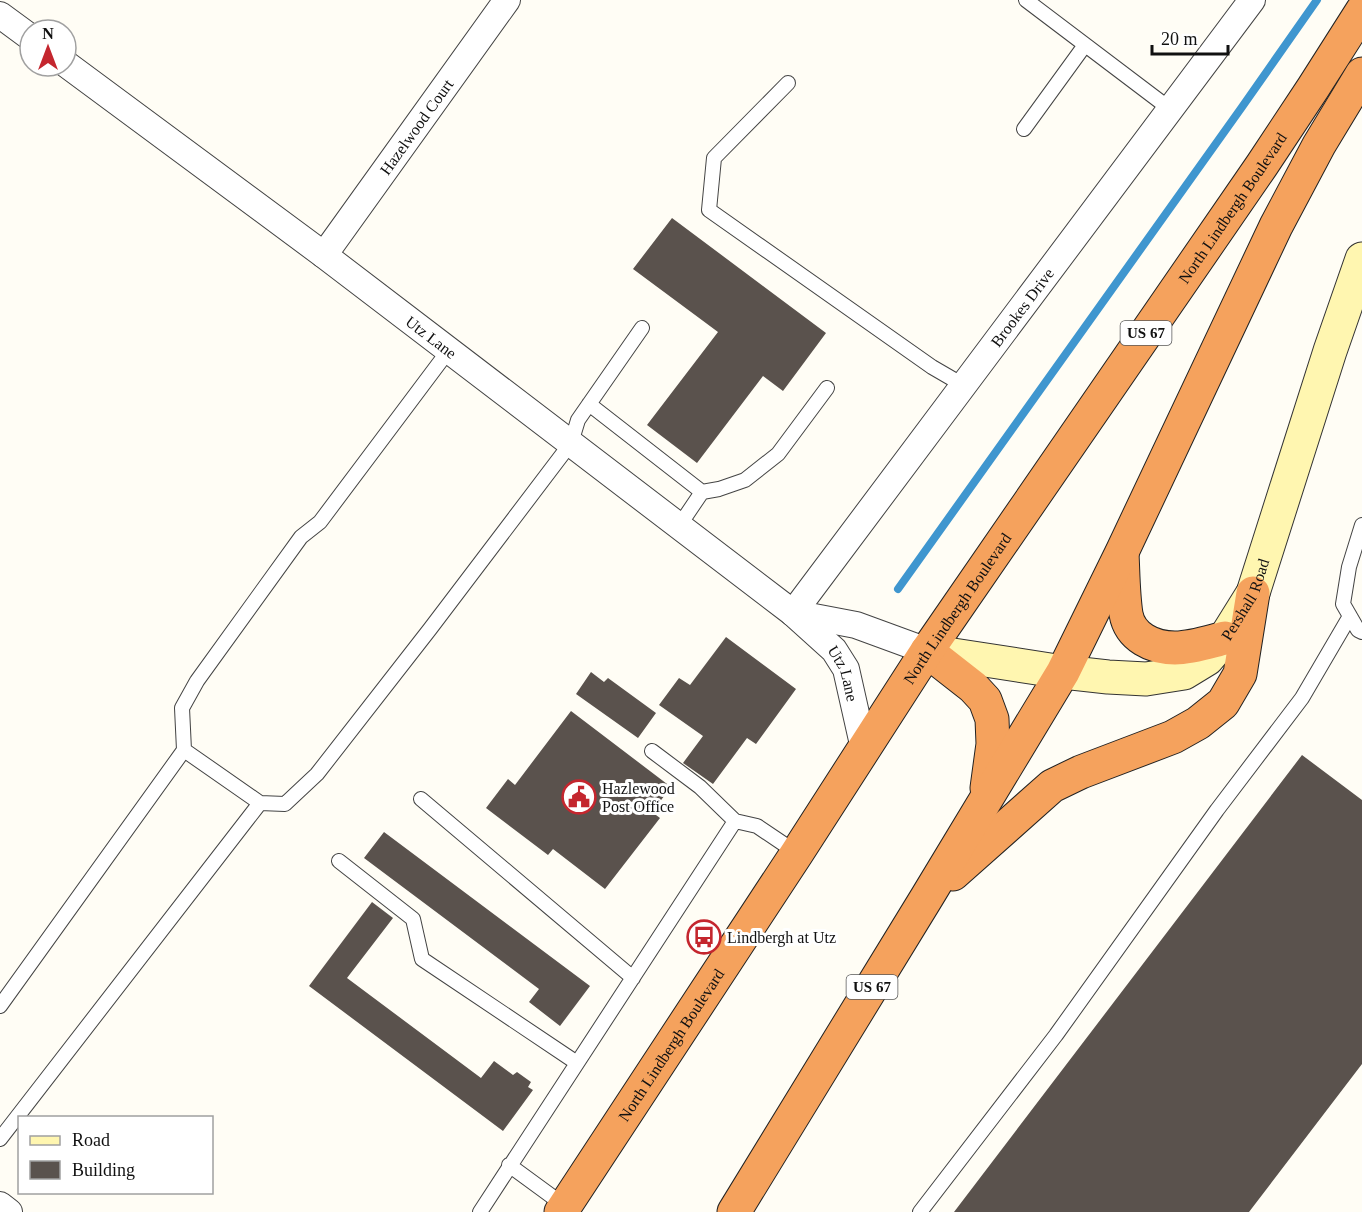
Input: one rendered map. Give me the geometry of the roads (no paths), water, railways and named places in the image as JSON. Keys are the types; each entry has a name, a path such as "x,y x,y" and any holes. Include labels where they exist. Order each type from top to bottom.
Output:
{"highway":[{"name":"North Lindbergh Boulevard","path":"563,1209 927,651 1262,165 1362,11"},
{"name":"US 67","path":"734,1212 1063,672 1276,226 1319,145 1362,74"},
{"path":"1122,552 1126,615 1134,633 1151,644 1175,648 1225,638"},
{"path":"927,897 1052,786 1081,772 1173,737 1198,723 1223,703 1240,674 1253,592"},
{"path":"927,651 973,687 985,700 992,719 993,744 986,800"}],"street":[{"name":"Hazelwood Court","path":"324,255 507,0"},
{"name":"Brookes Drive","path":"793,613 1252,0"},
{"path":"0,15 18,28"},
{"name":"Utz Lane","path":"78,73 324,255 793,613 834,650 846,669 864,749"},
{"name":"Pershall Road","path":"927,651 1063,672 1146,679 1184,673 1207,660 1225,638 1253,592 1362,259"},
{"name":"Utz Lane","path":"793,613 856,625 927,651"},
{"path":"0,1205 9,1212"}],"lane":[{"path":"1026,0 1170,110"},
{"path":"1024,129 1085,45"},
{"path":"788,82 714,158 710,210 933,367 963,385"},
{"path":"184,750 260,802 285,804 317,774 571,443 578,420 642,328"},
{"path":"0,1006 184,750 182,708 197,681 301,537 320,522 449,350"},
{"path":"679,526 702,492 745,480 778,454 827,388"},
{"path":"589,404 702,492"},
{"path":"1362,525 1348,567 1343,604 1358,630 1362,632"},
{"path":"920,1212 1056,1035 1217,810 1302,698 1350,616"},
{"path":"652,751 700,787 735,821 757,826 797,853"},
{"path":"421,799 633,978"},
{"path":"1,1136 260,802"},
{"path":"480,1212 735,821"},
{"path":"339,861 413,919 422,959 577,1063"},
{"path":"509,1165 563,1209"}],"waterway":[{"path":"898,589 1317,0"}],"place":[{"name":"Hazlewood Post Office","path":"579,797"},
{"name":"Lindbergh at Utz","path":"704,937"}]}
